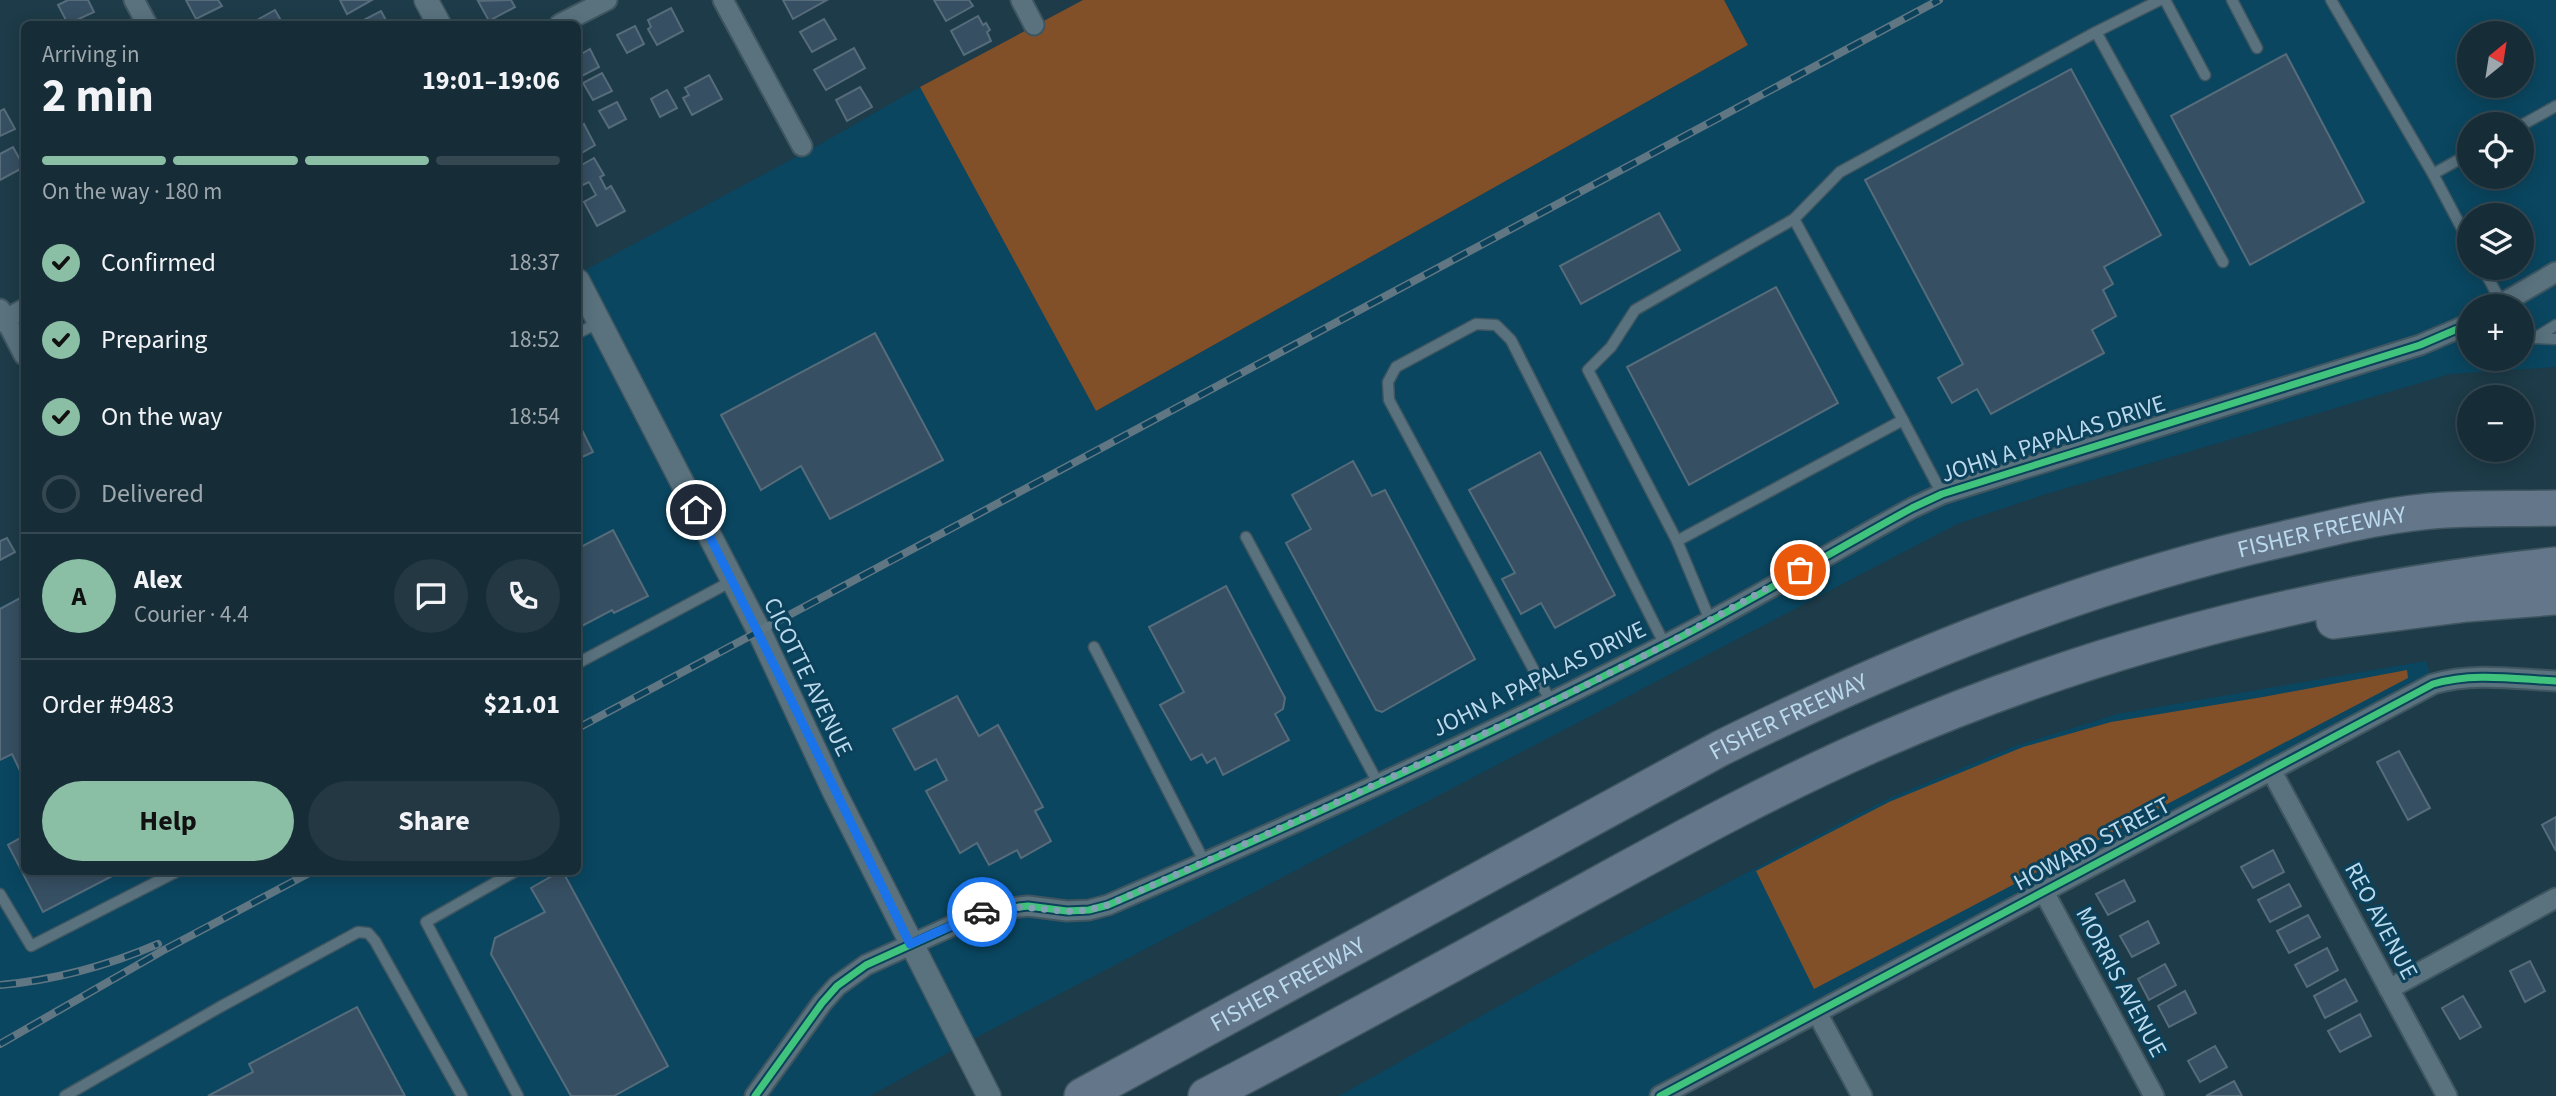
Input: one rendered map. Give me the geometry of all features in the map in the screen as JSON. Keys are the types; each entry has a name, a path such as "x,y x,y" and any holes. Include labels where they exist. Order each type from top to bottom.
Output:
{"highway":[{"path":"2492,509 2556,491"},
{"name":"FISHER FREEWAY","path":"1082,1096 1721,748 1825,696 1910,660 2091,592 2236,550 2384,519 2444,510 2556,508"},
{"path":"1206,1096 1335,1030 1720,818 1786,785 1946,713 2120,650 2226,621 2354,593 2471,573 2556,565"},
{"path":"2120,650 2188,650 2361,616 2556,597"}],"street":[{"path":"134,0 145,21"},
{"path":"426,0 437,21"},
{"path":"566,21 607,0"},
{"path":"723,0 802,146"},
{"path":"1021,0 1034,25"},
{"path":"2519,294 2556,272"},
{"name":"CICOTTE AVENUE","path":"581,287 732,581 910,944 989,1096"},
{"path":"21,310 2,317 21,350"},
{"name":"JOHN A PAPALAS DRIVE","path":"755,1096 822,1003 838,986 866,964 910,944 985,911 1028,906 1067,911 1089,910 1108,905 1205,863 1551,702 1665,645 1942,494 2420,345 2457,329"},
{"name":"HOWARD STREET","path":"1660,1096 2433,684 2472,677 2556,681"},
{"name":"REO AVENUE","path":"2271,770 2446,1096"},
{"name":"MORRIS AVENUE","path":"2044,892 2154,1096"},
{"path":"2389,989 2556,898"},
{"path":"1817,1013 1862,1096"}],"lane":[{"path":"1710,620 1677,541 1588,370 1611,347 1635,310 1794,219 1840,172 2096,32 2162,0 2205,75"},
{"path":"2232,0 2257,48"},
{"path":"2331,0 2434,174 2457,219"},
{"path":"2096,32 2223,262"},
{"path":"2534,118 2556,106"},
{"path":"2434,174 2457,161"},
{"path":"1794,219 1942,494"},
{"path":"581,331 599,322"},
{"path":"1551,702 1389,400 1388,382 1396,367 1476,324 1496,325 1511,340 1665,645"},
{"path":"2535,338 2556,326"},
{"path":"2535,338 2556,339"},
{"path":"1677,541 1903,420"},
{"path":"1246,537 1378,783"},
{"path":"581,661 732,581"},
{"path":"1094,647 1205,863"},
{"path":"0,894 32,946 170,875"},
{"path":"509,875 425,922 518,1096"},
{"path":"65,1096 358,932 368,933 375,941 462,1096"}],"shaded area":[{"path":"1083,0 1724,0 1748,45 1096,411 920,87"},
{"path":"1724,0 2556,0 2556,367 2534,368 2534,294 2457,294 2457,371 2495,371 2450,374 2043,495 1957,524 962,1045 870,1096 0,1096 0,607 21,596 21,875 581,875 581,272 824,142 920,87 1096,411 1748,45"},
{"path":"2426,661 2433,684 1660,1096 1339,1096 1586,957 1887,799 2015,746 2117,714"},
{"path":"2407,670 2408,678 1814,989 1756,871 1889,802 2023,747 2111,722"}],"building":[{"path":"68,0 88,0 94,12 74,21 66,21 58,5"},
{"path":"186,0 218,0 222,6 196,19"},
{"path":"340,0 372,0 347,14"},
{"path":"511,0 515,7 489,21 478,1"},
{"path":"783,0 827,0 793,19"},
{"path":"934,0 969,0 973,6 946,21"},
{"path":"671,8 683,31 657,45 648,29 651,27 648,20"},
{"path":"275,10 281,21 258,21"},
{"path":"381,11 386,21 362,21"},
{"path":"978,16 990,30 987,32 991,41 964,55 951,31"},
{"path":"824,19 836,39 812,52 800,32"},
{"path":"635,26 644,44 627,53 617,35"},
{"path":"854,48 865,68 826,90 814,70"},
{"path":"590,49 599,67 582,76 581,54"},
{"path":"2286,54 2364,202 2250,265 2171,116"},
{"path":"2071,69 2161,235 2104,267 2113,284 2103,290 2116,316 2092,330 2104,353 1991,414 1977,389 1952,403 1938,378 1963,364 1865,180"},
{"path":"602,73 612,91 593,100 583,83"},
{"path":"709,75 722,99 692,115 683,98 689,95 685,88"},
{"path":"860,87 872,107 847,121 836,100"},
{"path":"667,90 677,108 660,117 651,99"},
{"path":"617,102 626,119 609,128 599,111"},
{"path":"4,109 15,129 0,136 0,111"},
{"path":"584,124 595,145 581,153 581,126"},
{"path":"13,147 21,162 21,169 0,180 0,154"},
{"path":"594,158 604,175 600,177 606,189 611,186 625,211 597,226 584,202 596,195 589,182 583,185 581,181 581,165"},
{"path":"1659,213 1680,250 1581,304 1560,266"},
{"path":"1776,287 1838,403 1689,485 1627,367"},
{"path":"875,333 943,460 830,519 801,466 761,490 721,415"},
{"path":"581,428 593,452 581,458"},
{"path":"1540,452 1615,595 1555,628 1541,603 1521,614 1502,579 1515,573 1469,490"},
{"path":"1353,461 1372,496 1385,490 1475,659 1382,712 1376,710 1286,543 1311,529 1292,495"},
{"path":"613,530 648,596 614,613 612,610 581,626 581,547"},
{"path":"7,538 15,552 0,560 0,541"},
{"path":"1226,586 1285,698 1283,709 1275,714 1289,740 1223,775 1215,758 1207,763 1202,754 1191,760 1160,705 1184,692 1149,627"},
{"path":"21,598 21,773 12,754 0,760 0,609"},
{"path":"957,696 979,736 998,725 1043,807 1035,811 1051,841 1021,858 1017,850 989,865 977,843 960,853 926,791 947,780 936,759 915,770 893,729"},
{"path":"2399,751 2430,808 2408,820 2377,762"},
{"path":"2556,817 2556,851 2542,825"},
{"path":"21,838 21,870 8,845"},
{"path":"2273,850 2284,872 2253,888 2241,867"},
{"path":"24,875 114,875 43,912"},
{"path":"554,875 565,875 668,1066 614,1096 571,1096 491,954 495,938 545,912 531,888"},
{"path":"2124,880 2135,901 2108,915 2096,894"},
{"path":"2289,884 2301,906 2270,922 2258,900"},
{"path":"2308,915 2320,937 2289,953 2277,931"},
{"path":"2148,921 2159,943 2132,957 2120,936"},
{"path":"2327,948 2338,970 2307,987 2295,965"},
{"path":"2530,961 2545,991 2525,1002 2510,971"},
{"path":"2165,964 2176,985 2149,1000 2138,979"},
{"path":"2345,979 2357,1001 2325,1018 2314,996"},
{"path":"2185,991 2196,1013 2169,1027 2158,1006"},
{"path":"2463,996 2481,1027 2460,1039 2442,1008"},
{"path":"357,1007 405,1096 208,1096 253,1072 249,1064"},
{"path":"2360,1014 2371,1036 2340,1052 2328,1031"},
{"path":"2215,1046 2227,1067 2200,1082 2188,1061"},
{"path":"2234,1081 2242,1096 2206,1096"}],"railway":[{"path":"581,726 1939,0"},
{"path":"0,1044 162,951 305,875"},
{"path":"0,985 81,971 158,944"}],"cycle path":[{"path":"755,1096 837,986 866,965 985,911 1028,906 1067,911 1089,910 1108,905 1248,844 1525,715 1693,631 1912,508 1942,494 2420,345 2457,329"},
{"path":"1660,1096 2433,684 2479,677 2556,681"}],"way so far":[{"path":"982,912 1028,906 1067,911 1089,910 1108,905 1205,863 1566,695 1665,645 1800,570"}],"route":[{"path":"696,510 759,631 910,944 982,912"}]}
